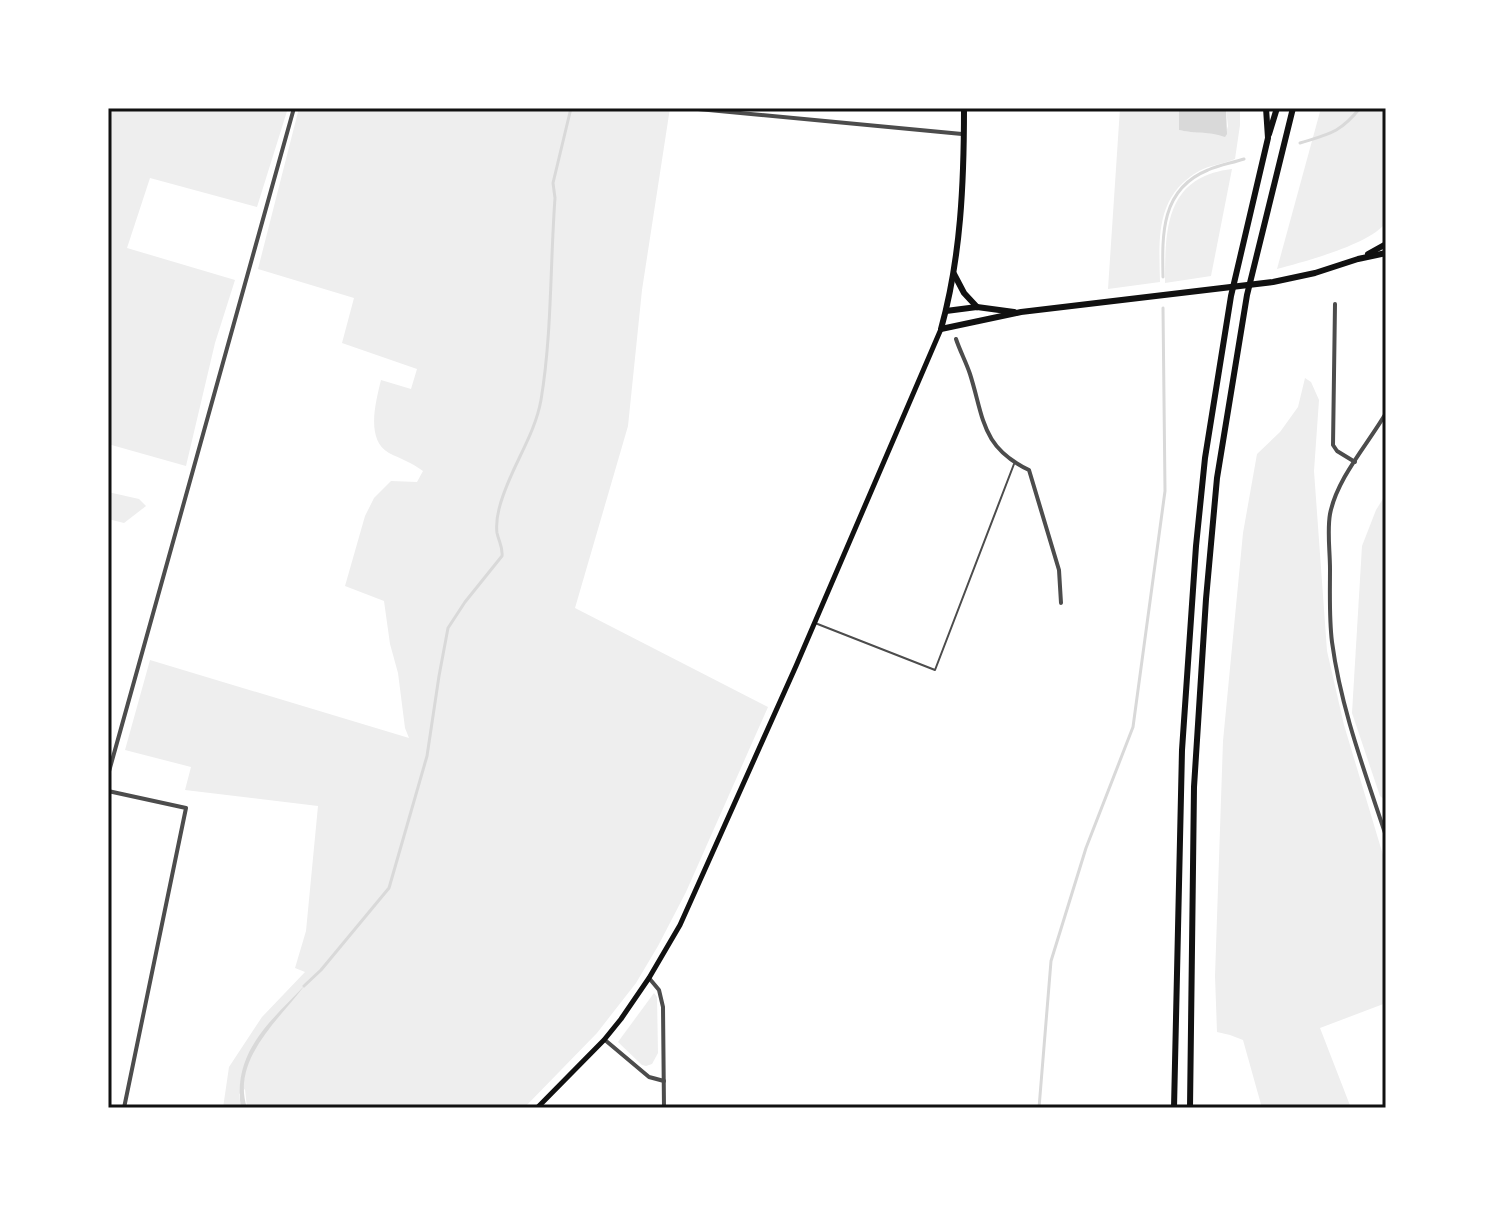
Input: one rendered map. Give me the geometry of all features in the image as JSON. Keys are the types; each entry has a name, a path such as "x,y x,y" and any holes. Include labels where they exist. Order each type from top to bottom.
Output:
{"main road":[{"path":"537,1108 604,1040 634,1002 693,898 941,329 954,274 962,196 964,108"},
{"path":"1266,108 1268,138"},
{"path":"1174,1108 1182,750 1205,458 1231,296 1277,108"},
{"path":"1190,1108 1193,818 1217,478 1247,295 1293,108"},
{"path":"1358,259 1386,244"},
{"path":"941,329 1021,312 1258,284 1315,273 1386,253"},
{"path":"954,274 964,293 977,307"},
{"path":"946,311 977,307 1021,312"}],"street":[{"path":"108,775 294,108"},
{"path":"698,109 964,135"},
{"path":"1335,304 1333,445 1355,462"},
{"path":"956,339 970,376 981,420 995,445 1015,463 1029,470 1059,570 1061,603"},
{"path":"1386,413 1355,462 1330,515 1332,642 1351,731 1386,836"},
{"path":"108,791 186,808 124,1108"},
{"path":"649,978 662,995 664,1108"},
{"path":"604,1040 649,1077 664,1081"}],"lane":[{"path":"814,623 935,670 1015,463"}],"shaded area":[{"path":"108,108 288,108 257,207 150,178 127,248 235,280 215,343 186,466 108,444"},
{"path":"299,108 670,108 642,290 628,426 575,608 768,707 686,892 636,983 597,1033 524,1108 247,1108 245,1089 239,1094 241,1108 223,1108 229,1067 262,1017 305,972 295,968 306,931 318,806 185,790 191,767 125,750 150,660 409,738 384,601 345,586 365,516 374,498 391,481 417,482 423,471 382,447 377,439 374,420 381,380 411,389 417,369 342,343 354,298 258,269"},
{"path":"1120,108 1179,108 1179,130 1225,136 1228,126 1226,108 1240,108 1240,125 1235,159 1199,171 1174,193 1167,206 1160,235 1160,282 1108,289"},
{"path":"1179,108 1226,108 1227,134 1225,137 1179,130"},
{"path":"1321,108 1386,108 1386,222 1367,238 1352,245 1277,269"},
{"path":"1232,169 1211,276 1165,283 1169,225 1181,194 1210,174"},
{"path":"1305,378 1311,382 1319,400 1314,471 1327,651 1344,725 1386,865 1386,1003 1320,1028 1351,1108 1262,1108 1243,1040 1217,1032 1215,976 1223,741 1243,533 1257,454 1280,432 1298,407"},
{"path":"108,492 139,499 146,506 124,523 108,519"},
{"path":"1386,494 1386,801 1380,796 1352,713 1362,546"},
{"path":"305,985 271,1026 251,1057 244,1090 247,1108 241,1108 242,1070 248,1054 267,1025"},
{"path":"654,993 657,997 658,1053 652,1064 646,1066 618,1042"}],"waterway":[{"path":"304,986 389,888 427,756 448,628 502,556 497,530 499,509 538,414 545,375 555,198 553,183 571,108"},
{"path":"1300,143 1333,132 1360,108"},
{"path":"1163,277 1164,229 1173,201 1181,189 1208,170 1244,159"},
{"path":"1039,1108 1051,961 1086,848 1133,727 1165,491 1163,308"}]}
